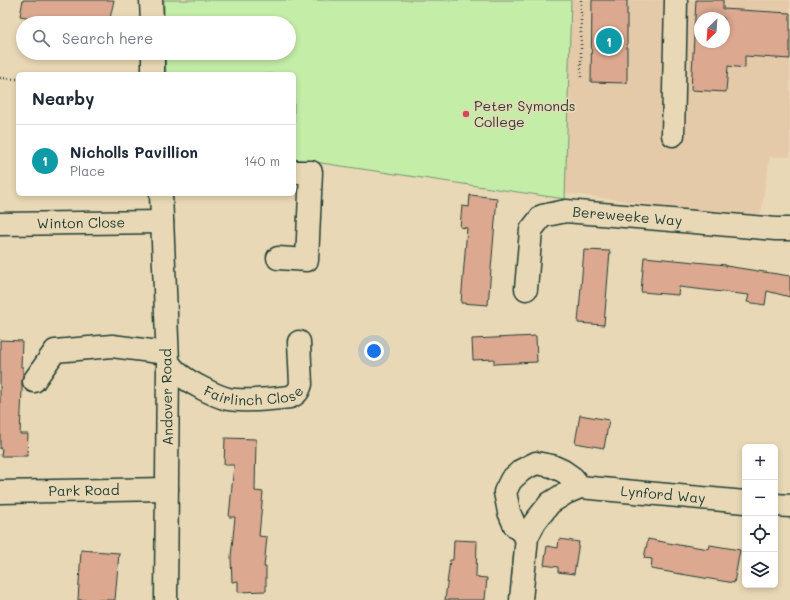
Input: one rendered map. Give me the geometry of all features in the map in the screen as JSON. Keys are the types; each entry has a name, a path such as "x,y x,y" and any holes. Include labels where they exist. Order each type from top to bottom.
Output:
{"street":[{"path":"151,0 152,16"},
{"path":"673,136 676,0"},
{"path":"153,60 153,72"},
{"path":"278,258 307,260 302,172"},
{"name":"Andover Road","path":"161,196 168,358 166,600"},
{"name":"Bereweeke Way","path":"526,289 531,230 542,216 566,211 790,229"},
{"name":"Winton Close","path":"0,224 162,222"},
{"name":"Fairlinch Close","path":"168,358 179,374 221,397 251,400 290,397 296,395 301,384 299,342"},
{"path":"34,381 55,351 112,346 168,358"},
{"path":"522,600 527,537 535,522 550,503 566,493 580,487 573,478 552,466 536,463 522,470 511,480 505,492 509,512 515,526 527,537"},
{"name":"Lynford Way","path":"580,487 742,502"},
{"name":"Park Road","path":"0,492 168,489"},
{"path":"778,505 790,506"}],"path":[{"path":"581,0 581,79"},
{"path":"0,78 16,79"}],"shaded area":[{"name":"Peter Symonds College","path":"164,0 790,0 790,157 770,157 760,219 296,157 296,72 166,72 165,60 296,60 296,16 164,16"}],"green space":[{"name":"Peter Symonds College","path":"164,0 571,0 565,199 296,159 296,72 166,72 165,60 296,60 296,16 164,16"}],"building":[{"path":"23,0 114,0 111,16 20,16"},
{"path":"592,0 627,0 627,83 591,82"},
{"path":"696,0 723,0 723,9 790,13 790,59 745,56 745,68 728,66 726,92 691,90 694,36 694,48 730,48 730,12 695,12"},
{"path":"470,195 497,198 488,305 461,303 467,228 460,227 462,206 469,207"},
{"path":"584,250 610,251 604,325 578,323"},
{"path":"644,257 726,265 790,276 790,297 767,291 765,305 747,302 749,295 679,287 678,295 641,292"},
{"path":"536,336 537,362 494,364 494,359 473,360 472,339"},
{"path":"0,340 22,341 21,367 23,367 23,377 20,434 28,434 27,456 1,456"},
{"path":"580,415 609,420 604,448 575,443"},
{"path":"225,438 256,439 255,491 263,492 259,536 267,537 264,567 266,567 266,591 238,592 238,581 232,582 231,557 235,517 229,517 234,465 224,465"},
{"path":"559,539 579,542 574,574 558,572 558,567 544,565 547,546 558,548"},
{"path":"648,539 709,549 710,545 740,550 734,583 651,569 652,559 644,558"},
{"path":"454,540 477,541 476,577 487,578 485,600 445,600 450,560 453,560"},
{"path":"81,550 119,553 115,600 78,600"}],"place":[{"name":"Nicholls Pavillion","path":"609,41"},
{"name":"Peter Symonds College","path":"466,114"}]}
